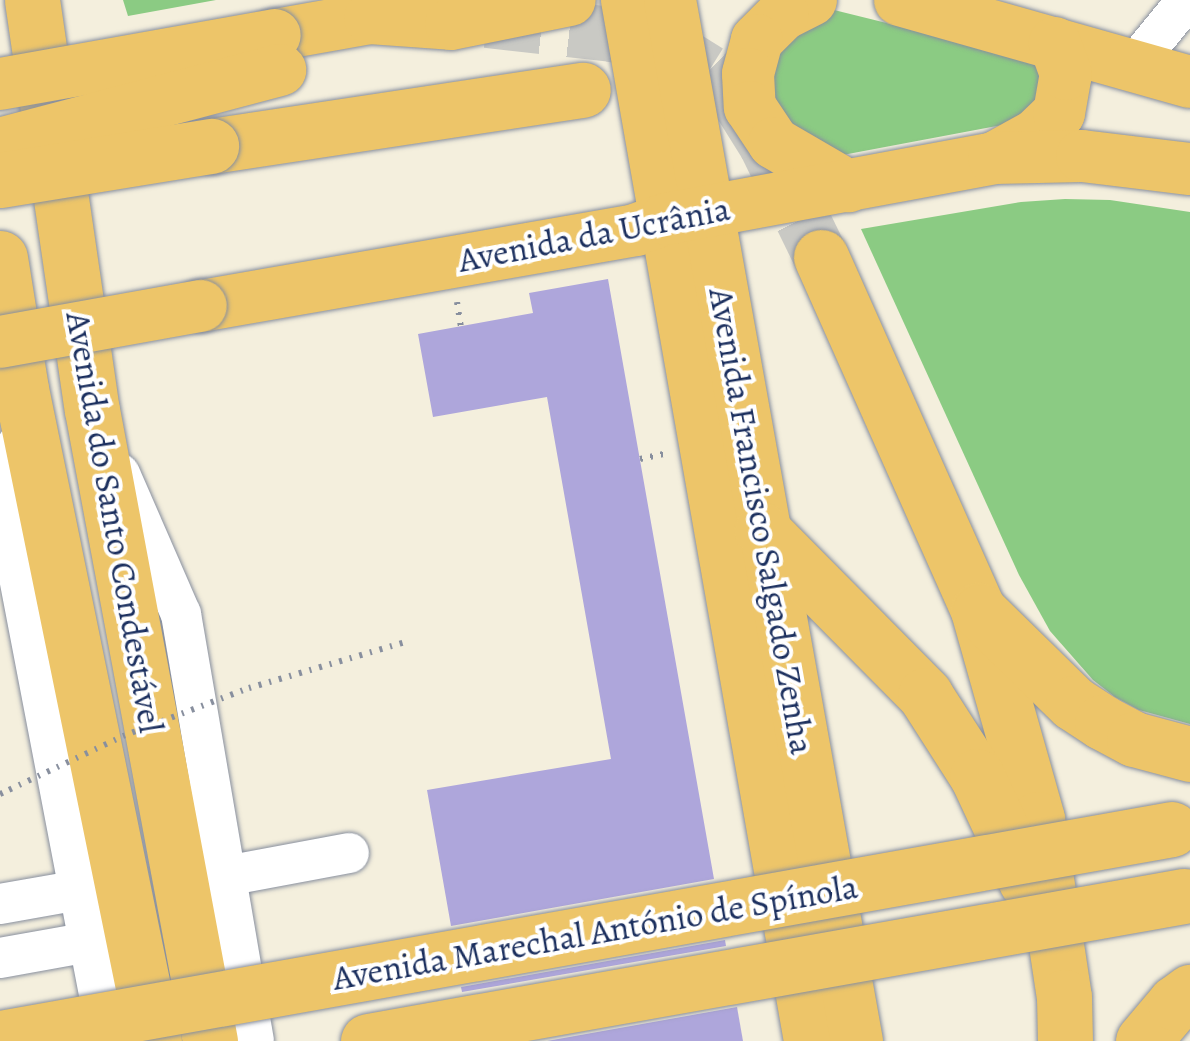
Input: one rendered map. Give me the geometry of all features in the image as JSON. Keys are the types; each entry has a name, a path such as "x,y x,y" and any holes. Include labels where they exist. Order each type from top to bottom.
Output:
{"highway":[{"name":"Avenida do Santo Condestável","path":"32,0 92,410 210,1041"},
{"path":"0,180 583,90"},
{"path":"822,257 978,610 1037,819 1064,1019"},
{"name":"Avenida do Santo Condestável","path":"0,258 11,366 154,1041"},
{"path":"762,530 896,662 955,738 1020,868 1064,1019"},
{"path":"978,610 1073,703 1134,739 1190,754"},
{"name":"Avenida Marechal António de Spínola","path":"0,1038 1181,828"},
{"name":"Avenida Marechal António de Spínola","path":"368,1041 1187,895"},
{"path":"1143,1041 1190,992"}],"main road":[{"path":"0,144 278,53 370,18 451,24 570,0"},
{"name":"Avenida Francisco Salgado Zenha","path":"627,0 686,215 762,530 857,1041"},
{"name":"Avenida Francisco Salgado Zenha","path":"670,0 686,215 805,1035"},
{"path":"811,0 783,14 757,40 748,92 756,120 774,142 848,186"},
{"path":"900,0 1190,82"},
{"path":"994,158 1036,135 1059,113 1066,74 1055,43"},
{"path":"0,84 278,53"},
{"name":"Avenida da Ucrânia","path":"11,366 201,306 635,230 686,215 994,158 1082,156 1190,169"}],"street":[{"path":"1134,65 1186,0"},
{"path":"11,366 13,546 108,1041"},
{"path":"92,410 181,614 254,1041"},
{"path":"226,876 350,853"},
{"path":"0,904 79,890"},
{"path":"0,958 89,942"}],"path":[{"path":"456,300 461,326"},
{"path":"0,794 123,736 212,702 409,641"}],"green space":[{"path":"123,0 216,0 128,16"},
{"path":"834,10 1012,54 1039,66 1050,83 1023,121 832,157 763,101 766,59"},
{"path":"1110,200 1190,212 1190,724 1139,710 1115,697 1093,680 1050,631 1019,575 861,229 1021,202"}],"building":[{"path":"608,279 714,879 451,926 427,790 611,759 547,397 433,417 418,334 533,313 529,293"},
{"path":"725,940 726,946 462,992 461,987"},
{"path":"737,1007 743,1041 547,1041"}],"tunnel":[{"path":"487,20 612,34 671,48 708,71 739,101 766,144 821,257"}]}
